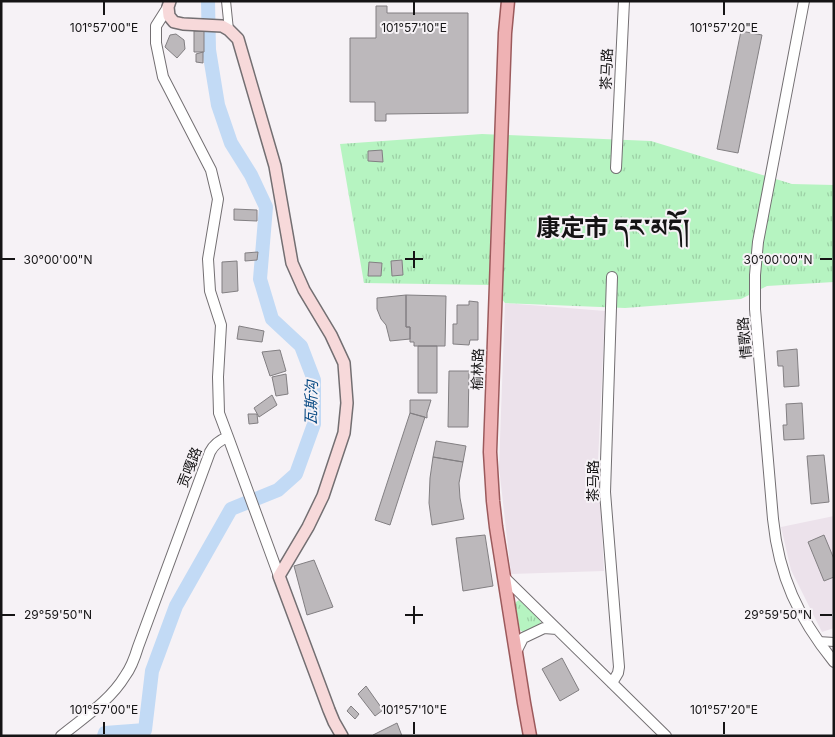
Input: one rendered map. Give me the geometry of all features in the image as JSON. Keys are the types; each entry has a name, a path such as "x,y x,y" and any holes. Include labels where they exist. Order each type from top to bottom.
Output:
{"main road":[{"name":"榆林路","path":"508,1 505,33 490,452 492,501 530,736"},
{"path":"169,4 169,16 174,22 225,28 238,39 275,166 292,263 304,290 331,334 344,363 347,403 344,433 323,496 308,527 279,576 329,710 342,736"}],"street":[{"path":"225,28 226,1"},
{"name":"茶马路","path":"616,168 624,1"},
{"name":"情歌路","path":"804,1 759,236 755,298 773,524 777,551 791,594 804,620 834,662"},
{"path":"169,4 156,26 156,43 163,77 212,170 218,199 208,259 210,292 221,325 218,377 219,413 279,576"},
{"name":"茶马路","path":"612,277 605,492 619,667 618,673 612,682"},
{"name":"贡嘎路","path":"61,736 106,699 126,676 210,452 216,443 228,437"},
{"path":"504,577 666,736"},
{"path":"516,652 523,638 544,628 557,629"},
{"path":"818,641 834,642"}],"shaded area":[{"path":"505,303 605,311 598,462 604,571 511,574 499,467"},
{"path":"834,516 834,628 822,632 791,570 781,527"}],"green space":[{"path":"482,134 651,141 792,184 834,185 834,282 767,286 741,299 625,308 505,303 490,285 364,283 340,144"},
{"path":"519,600 540,619 541,624 524,633 520,630 515,604"}],"building":[{"path":"376,6 387,6 387,13 468,13 468,113 386,114 386,121 375,121 375,102 350,102 350,38 376,38"},
{"path":"194,31 204,31 204,52 194,52"},
{"path":"741,31 762,35 738,153 717,149"},
{"path":"176,34 184,40 185,49 177,58 165,47 170,35"},
{"path":"203,52 203,63 196,62 196,54"},
{"path":"382,150 383,162 368,161 368,151"},
{"path":"234,209 257,210 257,221 234,220"},
{"path":"258,252 257,260 245,261 245,253"},
{"path":"402,260 403,275 392,276 391,261"},
{"path":"237,261 238,291 222,293 222,262"},
{"path":"369,262 382,263 381,276 368,276"},
{"path":"406,295 446,296 445,346 414,346 414,342 410,342 410,327 406,327"},
{"path":"406,295 406,327 410,327 410,339 390,341 386,325 377,309 377,298"},
{"path":"469,301 478,302 478,340 470,340 469,345 453,344 453,324 457,324 457,305 469,305"},
{"path":"239,326 264,331 262,342 237,339"},
{"path":"418,346 437,346 437,393 418,393"},
{"path":"797,349 799,386 784,387 783,366 778,366 777,351"},
{"path":"280,350 286,371 270,376 262,352"},
{"path":"449,371 469,371 468,427 448,427"},
{"path":"286,374 288,394 276,396 272,377"},
{"path":"272,395 277,405 259,417 254,408"},
{"path":"410,400 431,400 427,418 410,413"},
{"path":"802,403 804,439 784,440 783,425 787,425 786,404"},
{"path":"410,413 425,417 390,525 375,520"},
{"path":"248,414 257,414 258,423 249,424"},
{"path":"436,441 466,446 463,462 433,457"},
{"path":"824,455 829,502 811,504 807,456"},
{"path":"433,457 463,462 459,483 464,519 432,525 429,503"},
{"path":"485,535 493,586 463,591 456,538"},
{"path":"824,535 834,559 834,577 824,581 808,542"},
{"path":"314,560 333,607 307,615 294,566"},
{"path":"562,658 579,690 560,701 542,669"},
{"path":"366,686 383,710 375,716 358,694"},
{"path":"351,706 359,714 355,719 347,711"},
{"path":"397,723 402,736 373,735"}],"waterway":[{"name":"瓦斯沟","path":"104,736 105,733 145,730 152,671 176,606 231,509 278,490 296,474 314,424 314,380 301,346 272,319 260,279 266,207 251,175 231,143 218,105 209,50 208,1"},
{"name":"瓦斯沟","path":"145,730 146,736"}],"district":[{"name":"康定市 དར་མདོ།","path":"613,227"}]}
